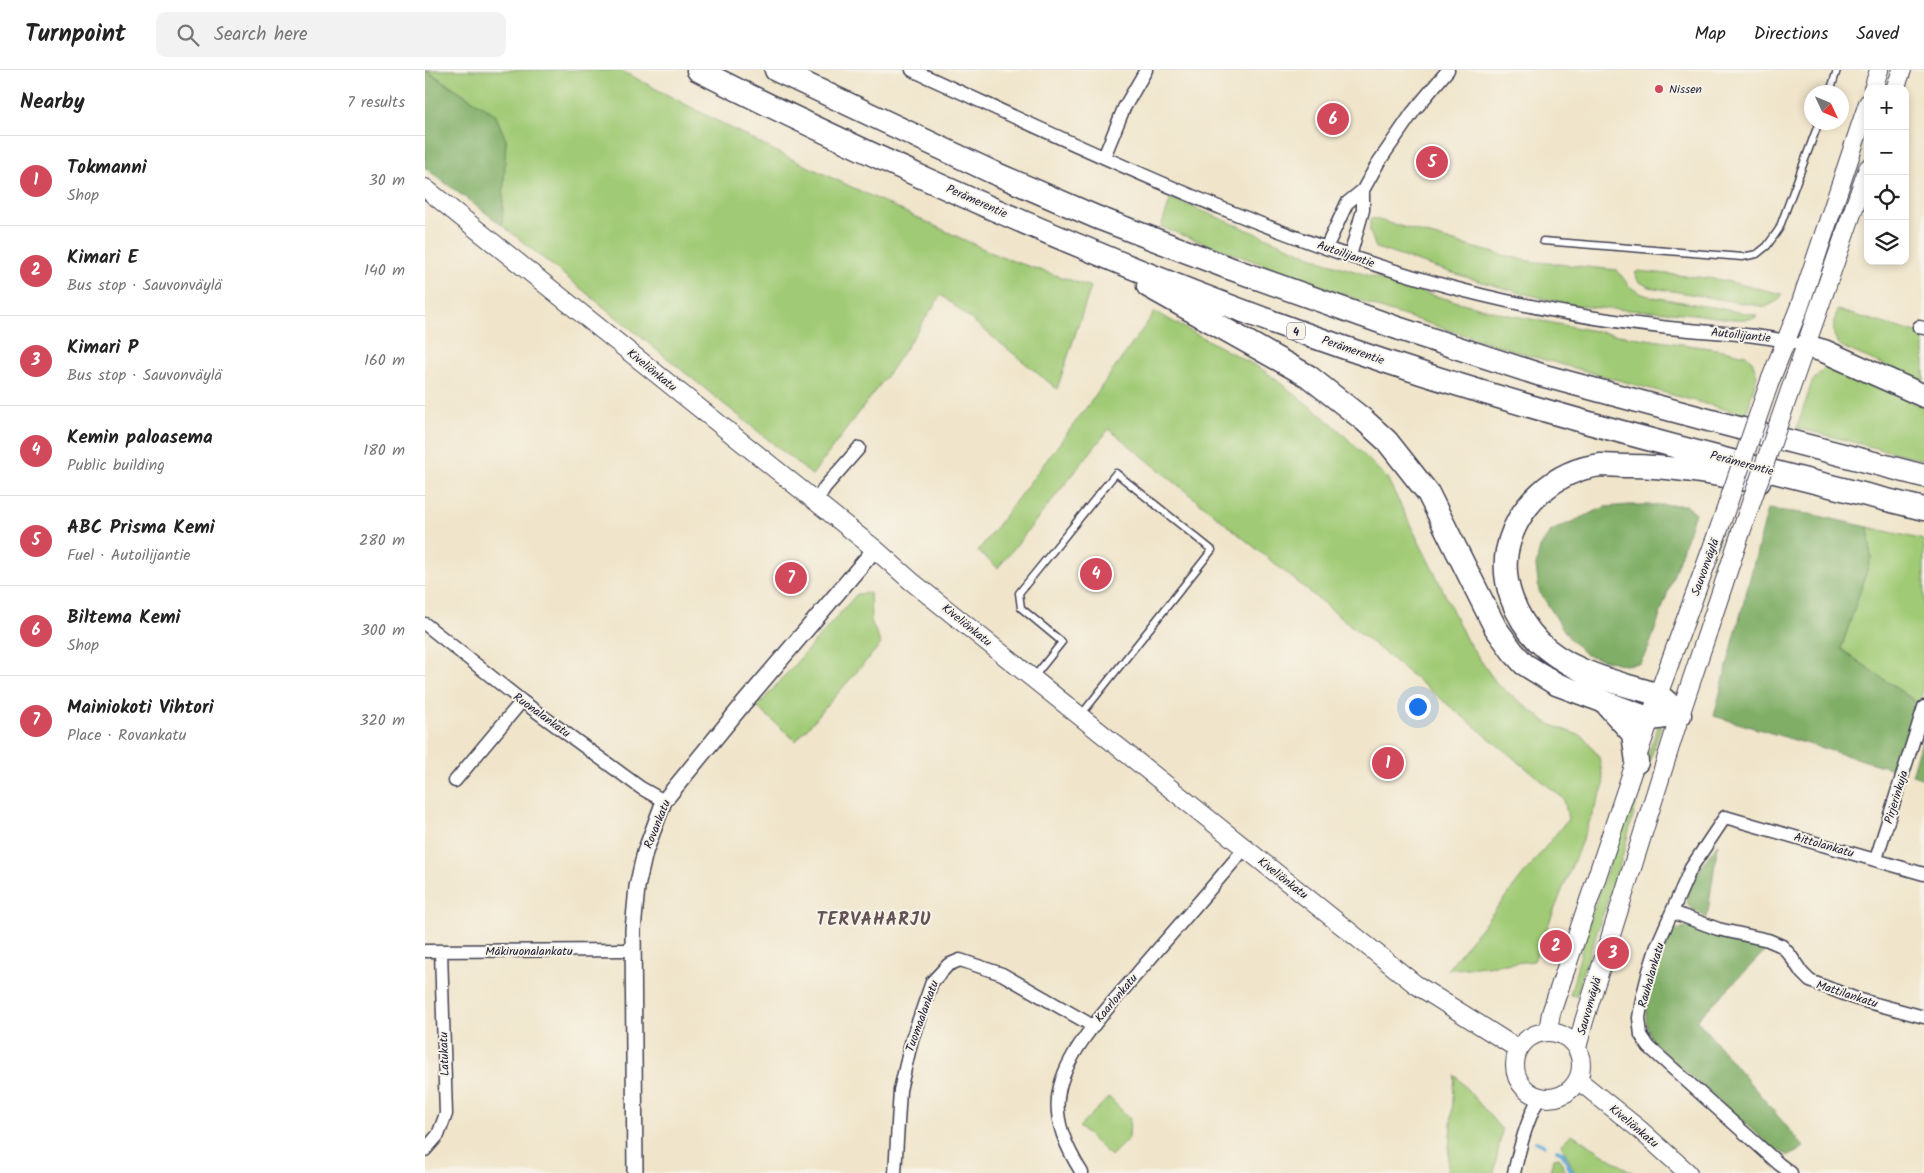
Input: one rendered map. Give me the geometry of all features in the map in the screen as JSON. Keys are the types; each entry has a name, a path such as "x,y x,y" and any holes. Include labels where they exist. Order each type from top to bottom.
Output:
{"highway":[{"name":"Perämerentie","path":"698,70 884,160 1108,259 1295,330 1421,373 1515,402 1814,482 1924,509"},
{"path":"776,70 992,172 1096,217 1229,268 1400,329 1541,375 1712,422 1924,476"},
{"path":"1108,259 1153,290 1308,376 1376,431 1401,458 1428,493 1495,627 1524,664 1546,679 1651,719 1680,714"},
{"path":"1796,344 1824,351 1924,396"},
{"path":"1680,714 1658,695 1576,669 1539,641 1525,626 1510,596 1505,561 1515,525 1526,508 1555,481 1578,470 1601,466 1660,467 1765,483 1814,482"},
{"path":"1603,702 1633,734 1637,762"}],"main road":[{"path":"1874,85 1879,70"},
{"path":"1896,85 1902,70"},
{"name":"Sauvonväylä","path":"1577,1048 1680,714 1793,379 1796,344 1864,117"},
{"name":"Sauvonväylä","path":"1548,1031 1551,1013 1658,695 1720,526 1770,381 1796,344 1865,175"},
{"name":"Kiveliönkatu","path":"425,188 875,549 911,581 1415,984 1519,1050"},
{"path":"1548,1031 1560,1034 1570,1039 1577,1048 1581,1057 1582,1067 1575,1086 1565,1094 1552,1099 1539,1098 1522,1087 1517,1078 1515,1059 1519,1050 1531,1036 1548,1031"},
{"name":"Kiveliönkatu","path":"1578,1080 1639,1129 1688,1173"}],"street":[{"name":"Autoilijantie","path":"912,70 1185,193 1326,248 1413,277 1536,308 1601,320 1765,337 1796,344"},
{"path":"1104,157 1124,108 1146,70"},
{"path":"1326,248 1347,203 1363,190 1378,163 1413,112 1448,70"},
{"path":"1350,256 1363,210 1363,190"},
{"path":"816,502 825,487 859,448"},
{"name":"Rovankatu","path":"635,1173 632,950 637,887 645,852 664,801 744,703 875,549"},
{"name":"Ruonalankatu","path":"425,624 522,701 641,788 664,801"},
{"path":"455,780 522,701"},
{"name":"Pirjerinkuja","path":"1876,859 1924,706"},
{"name":"Aittolankatu","path":"1725,817 1924,874"},
{"name":"Rauhalankatu","path":"1725,817 1691,868 1657,946 1642,999 1639,1018 1641,1035 1649,1047 1791,1173"},
{"name":"Kaarlonkatu","path":"1082,1173 1073,1159 1061,1130 1057,1111 1059,1091 1069,1064 1093,1026 1245,848"},
{"name":"Mattilankatu","path":"1672,912 1718,929 1767,940 1782,946 1810,982 1857,999 1924,1017"},
{"name":"Mäkiruonalankatu","path":"425,951 632,950"},
{"name":"Latukatu","path":"425,1150 437,1135 445,1115 441,951"},
{"name":"Tuomaalankatu","path":"895,1173 897,1118 903,1071 932,982 947,965 960,960 991,969 1093,1026"},
{"path":"1514,1173 1521,1139 1531,1112 1539,1098"}],"lane":[{"path":"1832,85 1837,70"},
{"path":"1543,241 1742,257 1757,254 1767,246 1779,229 1816,130"},
{"path":"1033,678 1061,642 1021,608 1019,593 1116,473 1212,550 1081,716"}],"green space":[{"path":"425,70 495,114 506,140 502,225 425,168"},
{"path":"426,70 620,70 777,152 1001,257 1091,287 1057,389 941,295 891,370 812,475 502,225 506,140 495,114"},
{"path":"1171,198 1325,262 1428,294 1504,314 1611,334 1746,355 1752,361 1757,375 1746,415 1527,355 1383,309 1161,227"},
{"path":"1372,218 1475,248 1528,261 1617,270 1633,289 1642,294 1756,315 1756,318 1729,319 1684,313 1599,308 1570,304 1521,293 1376,248 1370,232 1370,220"},
{"path":"1638,271 1717,279 1782,294 1779,300 1766,307 1649,287 1638,281 1635,273"},
{"path":"1837,310 1924,335 1924,382 1842,347 1834,334"},
{"path":"1155,312 1265,371 1335,426 1387,478 1466,639 1497,684 1549,724 1584,737 1599,757 1604,785 1534,961 1447,970 1568,819 1564,799 1109,429 998,568 978,551 1086,408"},
{"path":"1827,364 1924,407 1924,460 1797,428 1812,382"},
{"path":"1686,505 1695,513 1649,647 1640,663 1625,665 1586,655 1569,638 1539,591 1536,566 1540,547 1551,531 1605,507"},
{"path":"1768,509 1810,514 1868,527 1871,558 1841,649 1919,704 1896,770 1714,716"},
{"path":"1868,527 1924,540 1924,686 1919,704 1841,649 1871,558"},
{"path":"870,593 871,621 881,644 796,741 757,707 857,594"},
{"path":"1658,726 1661,727 1640,790 1620,865 1582,975 1577,996 1570,995 1589,922"},
{"path":"1924,734 1924,779 1912,775"},
{"path":"1718,843 1707,918 1696,912 1688,904 1688,891 1703,864"},
{"path":"1689,926 1766,950 1697,1020 1804,1147 1790,1156 1774,1149 1654,1044 1652,1040 1647,1024 1646,1011 1657,971 1672,934"},
{"path":"1455,1075 1502,1130 1494,1173 1447,1173"},
{"path":"1109,1097 1130,1119 1129,1138 1111,1156 1079,1127"},
{"path":"1572,1134 1633,1173 1575,1173 1561,1144"},
{"path":"1559,1157 1566,1173 1549,1173 1554,1158"}],"waterway":[{"path":"1536,1142 1544,1145"},
{"path":"1557,1150 1562,1152 1572,1173"}],"place":[{"name":"Nissen","path":"1659,89"},
{"name":"Biltema Kemi","path":"1333,119"},
{"name":"ABC Prisma Kemi","path":"1432,162"},
{"name":"Kemin paloasema","path":"1096,574"},
{"name":"Mainiokoti Vihtori","path":"791,578"},
{"name":"Tokmanni","path":"1388,763"},
{"name":"Kimari E","path":"1556,946"},
{"name":"Kimari P","path":"1613,953"}],"district":[{"name":"TERVAHARJU","path":"874,919"}]}
